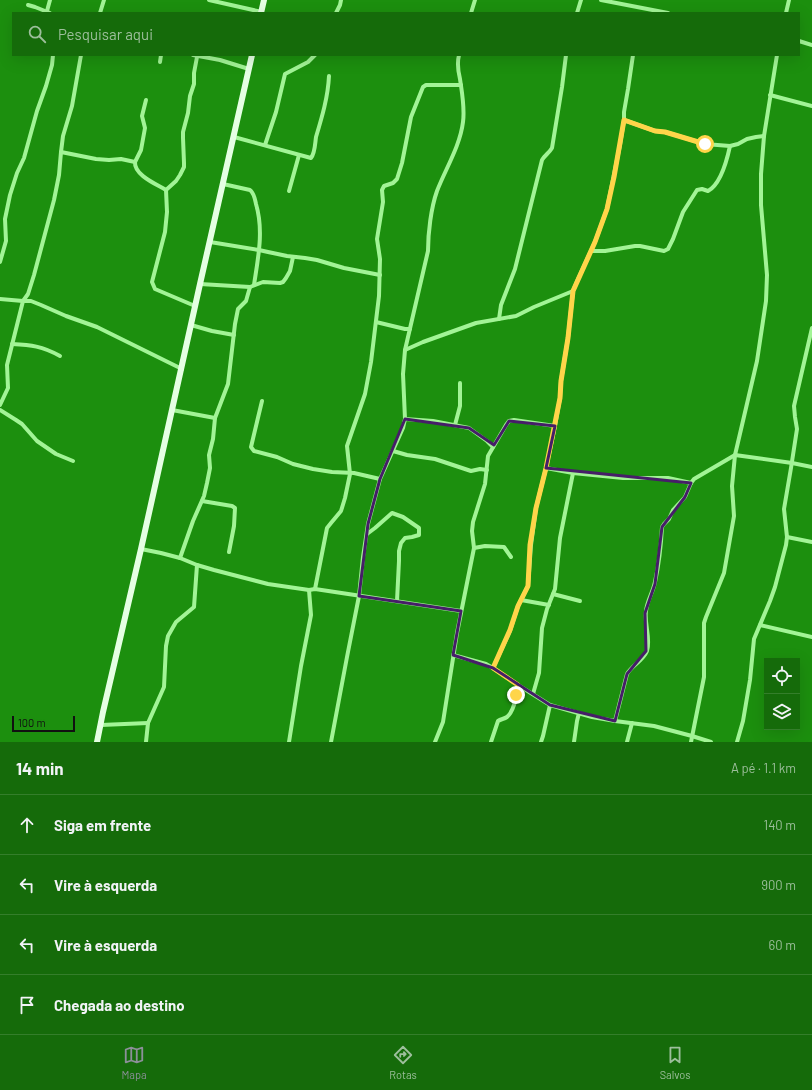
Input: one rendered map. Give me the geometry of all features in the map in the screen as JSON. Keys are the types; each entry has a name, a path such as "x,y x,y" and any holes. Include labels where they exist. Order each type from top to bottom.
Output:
{"main road":[{"path":"262,12 264,0"},
{"path":"97,742 252,56"}],"street":[{"path":"28,5 48,12 50,0"},
{"path":"100,12 104,0"},
{"path":"210,0 258,12"},
{"path":"336,12 341,0"},
{"path":"471,12 475,0"},
{"path":"577,12 581,0"},
{"path":"601,0 664,12"},
{"path":"786,12 789,0"},
{"path":"640,12 641,7"},
{"path":"800,41 812,45"},
{"path":"0,262 6,241 5,219 10,195 17,173 24,158 37,111 46,86 52,65 52,56"},
{"path":"0,405 8,388 7,365 22,301 28,294 32,282 54,200 59,175 60,152 72,106 81,56"},
{"path":"160,62 161,56"},
{"path":"195,306 155,290 152,282 165,232 167,212 166,190 176,180 184,167 183,132 188,113 190,96 194,84 195,56 220,60 249,69"},
{"path":"265,145 276,112 285,74 308,62 314,56"},
{"path":"331,742 359,596 367,534 380,479 403,428 405,419 402,374 405,350 428,251 430,225 436,193 459,142 463,123 464,115 461,85 457,63 459,56"},
{"path":"499,319 502,305 515,269 542,160 552,148 566,56"},
{"path":"493,668 528,586 530,545 536,508 546,468 560,398 573,291 595,242 607,209 624,120 633,56"},
{"path":"691,742 704,673 704,623 724,573 734,516 732,486 735,455 757,361 766,301 767,275 761,194 764,136 777,56"},
{"path":"234,137 311,158 313,156 326,103 329,76"},
{"path":"315,589 326,532 341,511 350,474 347,446 365,394 371,362 379,296 380,259 377,239 383,202 382,190 384,186 393,183 397,179 402,163 411,117 423,87 461,85"},
{"path":"770,95 812,106"},
{"path":"146,100 142,116 145,128 141,150 135,162 136,168 143,176 166,190"},
{"path":"624,120 655,131 665,132 705,144 730,146 748,139 764,136"},
{"path":"591,251 605,251 634,246 661,251 668,249 688,203 697,190 708,191 713,187 723,169 730,146"},
{"path":"60,152 96,159 121,159 135,162"},
{"path":"289,191 299,155"},
{"path":"180,558 208,483 210,468 209,455 213,439 215,418 228,384 238,309 246,301 252,286 259,250 260,218 253,193 250,190 223,184"},
{"path":"210,242 317,260 344,268 380,275"},
{"path":"200,284 252,286 263,282 280,283 283,282 290,271 293,257"},
{"path":"405,350 476,323 516,316 573,291"},
{"path":"0,299 31,301 97,327 182,369"},
{"path":"376,322 410,329"},
{"path":"191,325 234,336"},
{"path":"737,742 743,721 750,680 754,639 775,587 786,545 787,537 784,509 796,429 794,406 812,328"},
{"path":"12,344 33,345 52,351 60,356"},
{"path":"456,425 460,406 460,383"},
{"path":"262,401 251,447 252,450 313,469 350,474 354,473 380,479"},
{"path":"0,410 22,424 36,441 56,454 73,461"},
{"path":"172,410 215,418"},
{"path":"405,419 433,421 469,428 487,440 493,447"},
{"path":"435,742 443,722 453,655 474,548 472,524 485,484 488,456 509,421 514,420 555,426"},
{"path":"393,451 407,455 435,459 471,471 487,470"},
{"path":"615,721 628,671 640,661 646,651 648,638 645,613 659,562 662,527 669,519 673,510 685,497 691,483 698,476 735,455 812,467"},
{"path":"546,468 622,478 668,478 691,483"},
{"path":"533,694 539,673 542,628 556,583 560,538 573,472"},
{"path":"202,501 232,506 235,508 234,526 229,552"},
{"path":"367,534 392,513 403,517 419,528 418,535 405,538 400,543 397,601"},
{"path":"787,537 812,542"},
{"path":"474,548 485,546 504,547 511,557"},
{"path":"141,549 180,558 197,565 268,584 309,590 315,589 461,611"},
{"path":"146,742 148,723 164,687 166,646 168,636 176,622 194,607 197,565"},
{"path":"290,742 301,666 311,615 309,590"},
{"path":"553,594 580,601"},
{"path":"521,600 549,605"},
{"path":"760,625 812,637"},
{"path":"453,655 486,664 550,705 615,721 654,726 711,742"},
{"path":"491,742 498,721 510,714 515,701 518,685"},
{"path":"541,742 550,705"},
{"path":"574,742 579,713"},
{"path":"100,725 148,723"},
{"path":"627,742 632,723"}],"highlighted area":[{"path":"405,419 469,428 494,445 509,421 555,426 546,468 691,483 685,497 662,527 655,584 645,613 646,651 627,674 615,721 550,705 493,668 453,655 461,611 359,596 368,524 380,479"}],"route":[{"path":"516,695 518,685 493,668 510,630 518,606 528,586 530,545 536,508 546,468 560,398 573,291 595,242 607,209 624,120 655,131 665,132 705,144"}]}
